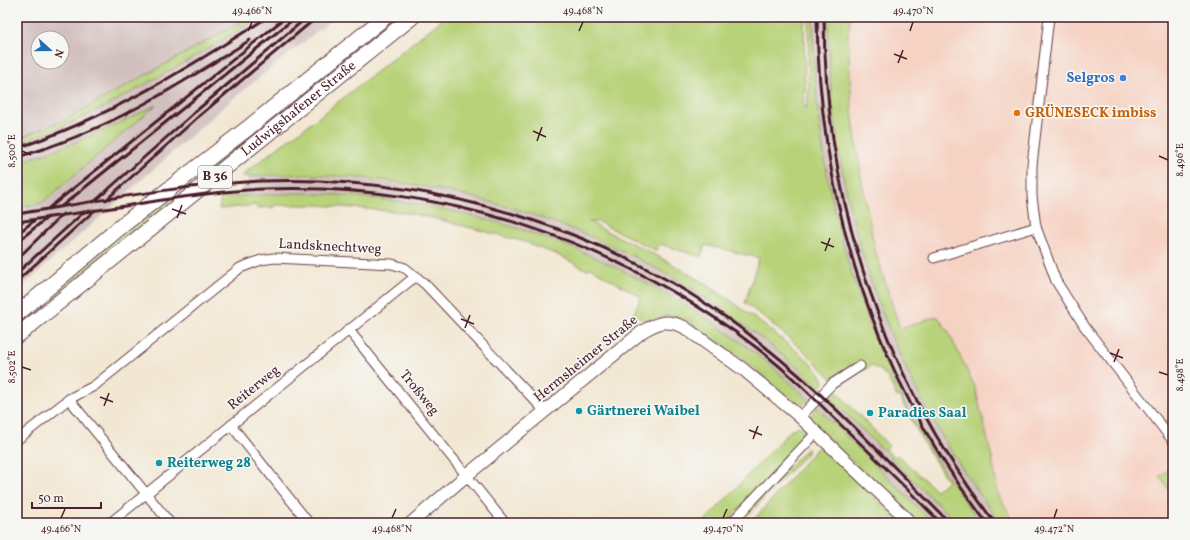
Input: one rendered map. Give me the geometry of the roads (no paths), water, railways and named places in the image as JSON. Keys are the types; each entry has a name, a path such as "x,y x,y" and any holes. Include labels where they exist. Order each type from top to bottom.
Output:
{"main road":[{"name":"Ludwigshafener Straße","path":"17,314 124,224 248,128 385,17"},
{"name":"Ludwigshafener Straße","path":"17,336 412,17"}],"street":[{"path":"1049,17 1032,165 1032,196 1036,227 1056,281 1085,327 1173,441"},
{"path":"934,258 1036,227"},
{"name":"Landsknechtweg","path":"17,440 69,399 94,386 240,268 261,260 274,258 392,264 405,268 425,284 541,407 543,413"},
{"name":"Reiterweg","path":"110,523 348,329 416,276"},
{"name":"Hermsheimer Straße","path":"411,523 643,330 654,324 667,321 684,326 744,370 800,418 911,523"},
{"name":"Troßweg","path":"348,329 505,523"},
{"path":"800,418 832,384 860,366"},
{"path":"69,399 170,523"},
{"path":"231,425 309,523"},
{"path":"731,523 816,433"}],"railway":[{"path":"17,148 50,136 115,107 178,73 268,17"},
{"path":"49,208 286,17"},
{"path":"62,206 296,17"},
{"path":"94,202 195,112 307,17"},
{"path":"106,200 198,117 317,17"},
{"path":"817,17 820,86 829,153 842,219 860,284 884,347 913,408 947,467 987,523"},
{"path":"824,17 827,86 835,153 849,220 868,284 892,347 921,408 955,467 995,523"},
{"path":"17,157 79,136 138,108 250,40"},
{"path":"17,214 139,194 200,186 261,181 329,181 396,188 462,200 528,218 591,242 652,272 710,306 789,366 836,409 950,523"},
{"path":"17,222 211,193 264,189 331,189 396,196 461,208 524,225 586,248 646,277 703,310 757,348 810,395 941,523"},
{"path":"17,281 95,210"},
{"path":"17,273 84,212"},
{"path":"17,259 63,214"},
{"path":"17,242 48,217"},
{"path":"17,234 35,220"}],"place":[{"name":"Selgros","path":"1123,78"},
{"name":"GRÜNESECK imbiss","path":"1017,113"},
{"name":"Gärtnerei Waibel","path":"579,411"},
{"name":"Paradies Saal","path":"870,413"},
{"name":"Reiterweg 28","path":"159,463"}]}
